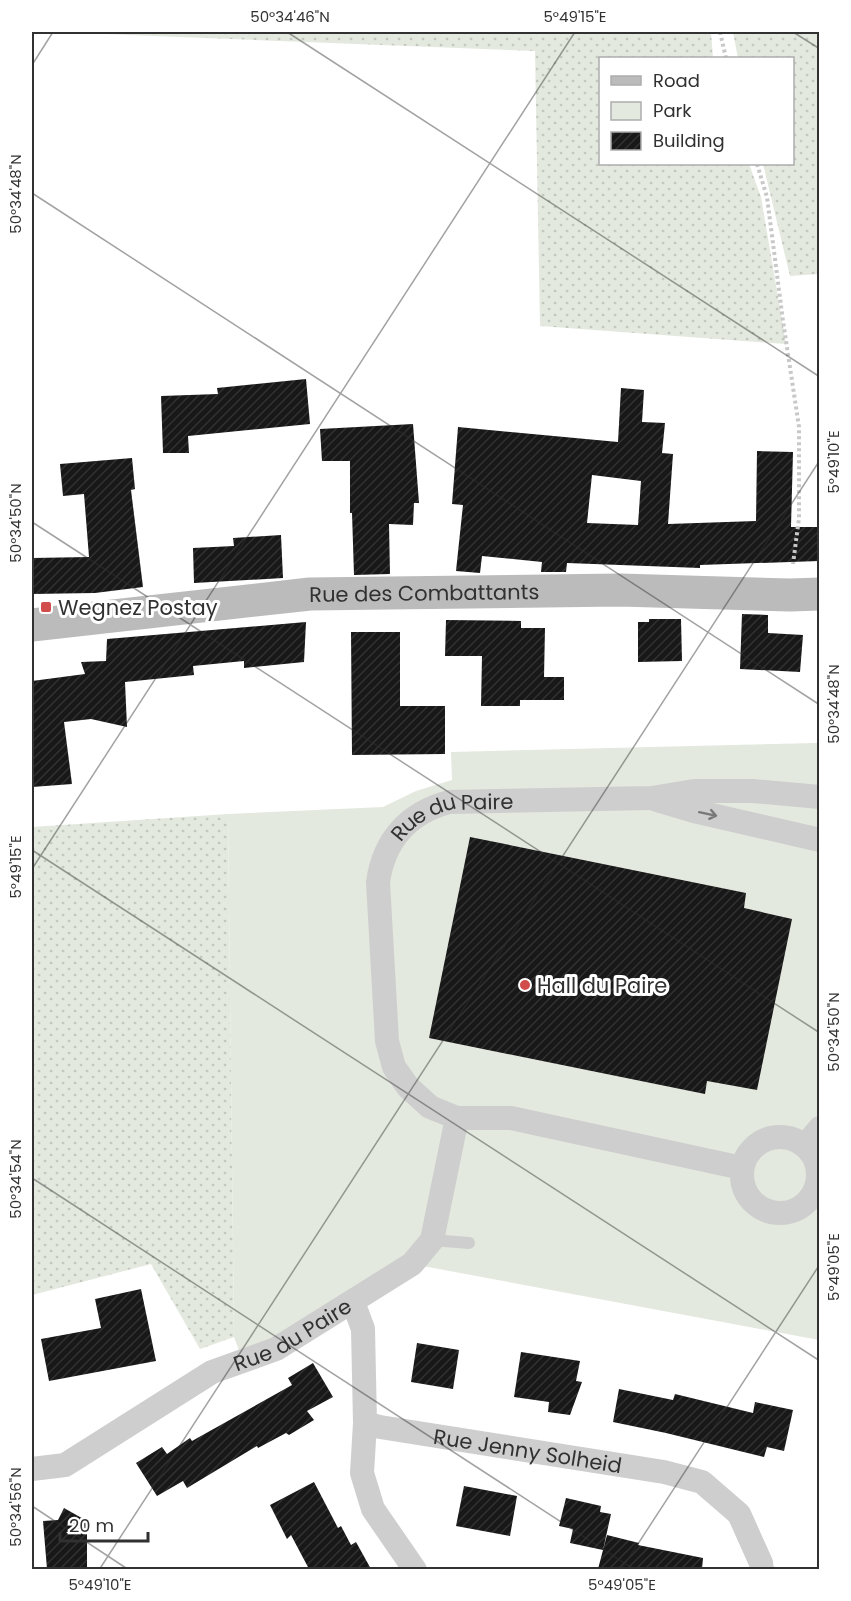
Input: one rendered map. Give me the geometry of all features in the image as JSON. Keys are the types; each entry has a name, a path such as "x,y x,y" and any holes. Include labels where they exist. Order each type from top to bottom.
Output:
{"street":[{"name":"Rue des Combattants","path":"32,625 310,594 620,590 805,594"},
{"name":"Rue du Paire","path":"742,1168 511,1119 457,1118 430,1107 408,1087 394,1067 387,1041 378,882 381,862 400,830 429,807 449,802 652,798 694,791 753,791 819,797"},
{"name":"Rue du Paire","path":"652,798 694,811 819,840"},
{"name":"Rue du Paire","path":"32,1469 64,1465 212,1372 276,1350 412,1264 432,1240 457,1118"},
{"path":"773,1137 795,1140 812,1137 812,1154 816,1163 818,1184 813,1196 792,1212 779,1214 766,1211 755,1204 746,1194 742,1182 742,1168 753,1148 773,1137"},
{"path":"353,1302 363,1329 365,1423 362,1473 373,1509 415,1569"},
{"name":"Rue Jenny Solheid","path":"365,1423 664,1472 702,1482 739,1514 762,1569"}],"lane":[{"path":"432,1240 469,1243"}],"path":[{"path":"720,32 726,57"},
{"path":"757,165 767,197 799,427 799,518 805,594"}],"green space":[{"path":"55,32 711,32 713,57 599,57 599,165 749,165 761,197 786,344 540,326 535,51"},
{"path":"733,32 819,32 819,274 790,276 763,165 794,165 794,57 738,57"},
{"name":"Hall du Paire","path":"817,743 820,746 819,1340 412,1264 243,1361 234,1337 228,814 383,807 416,791 452,780 451,752"},
{"path":"228,814 234,1337 200,1349 151,1264 32,1295 32,827"}],"building":[{"path":"306,379 310,424 188,436 189,453 163,453 161,396 218,394 217,388"},
{"path":"621,388 644,390 642,422 665,423 662,453 673,454 668,524 756,521 757,451 793,452 791,527 819,527 819,561 700,565 700,568 567,563 566,572 541,572 542,562 482,556 480,573 456,571 463,505 452,504 458,427 618,442","holes":["592,475 641,481 638,525 587,523"]},
{"path":"413,424 419,503 414,503 413,525 389,524 390,574 354,575 352,513 350,513 350,461 322,461 320,429"},
{"path":"132,458 135,489 131,490 143,587 95,593 32,594 32,558 89,557 84,494 63,496 60,464"},
{"path":"281,535 283,578 194,583 193,548 234,546 233,538"},
{"path":"742,614 768,615 768,633 803,635 800,672 740,669"},
{"path":"649,619 681,619 682,661 638,662 638,622 649,622"},
{"path":"446,620 521,621 521,628 545,628 544,677 564,677 564,700 520,700 520,706 481,706 482,656 445,656"},
{"path":"306,622 304,662 244,668 244,661 193,666 194,675 125,682 127,727 91,719 64,722 72,784 32,787 32,681 85,674 81,662 106,661 107,639"},
{"path":"351,632 400,632 400,706 445,706 445,754 352,755"},
{"path":"470,837 746,893 744,908 792,919 757,1090 707,1081 705,1094 429,1038"},
{"path":"141,1289 156,1361 49,1381 41,1339 101,1328 95,1299"},
{"path":"417,1343 459,1350 453,1389 411,1382"},
{"path":"521,1352 580,1361 576,1381 582,1382 570,1415 548,1412 549,1402 514,1397"},
{"path":"313,1363 333,1397 307,1411 314,1420 289,1435 286,1433 258,1448 257,1446 187,1488 183,1481 157,1496 136,1463 162,1447 167,1454 190,1438 192,1441 292,1385 288,1378"},
{"path":"619,1389 673,1400 675,1394 753,1413 755,1402 793,1410 784,1451 767,1447 764,1457 613,1422"},
{"path":"314,1482 338,1528 341,1526 351,1545 356,1542 371,1569 309,1569 291,1535 287,1539 270,1505"},
{"path":"464,1486 517,1496 510,1536 456,1526"},
{"path":"566,1498 601,1506 600,1512 611,1514 603,1550 570,1543 573,1529 559,1526"},
{"path":"64,1508 87,1521 87,1569 47,1569 43,1521 58,1520"},
{"path":"607,1535 639,1543 638,1545 703,1558 702,1569 598,1569"}],"place":[{"name":"Wegnez Postay","path":"46,607"},
{"name":"Hall du Paire","path":"525,985"}]}
